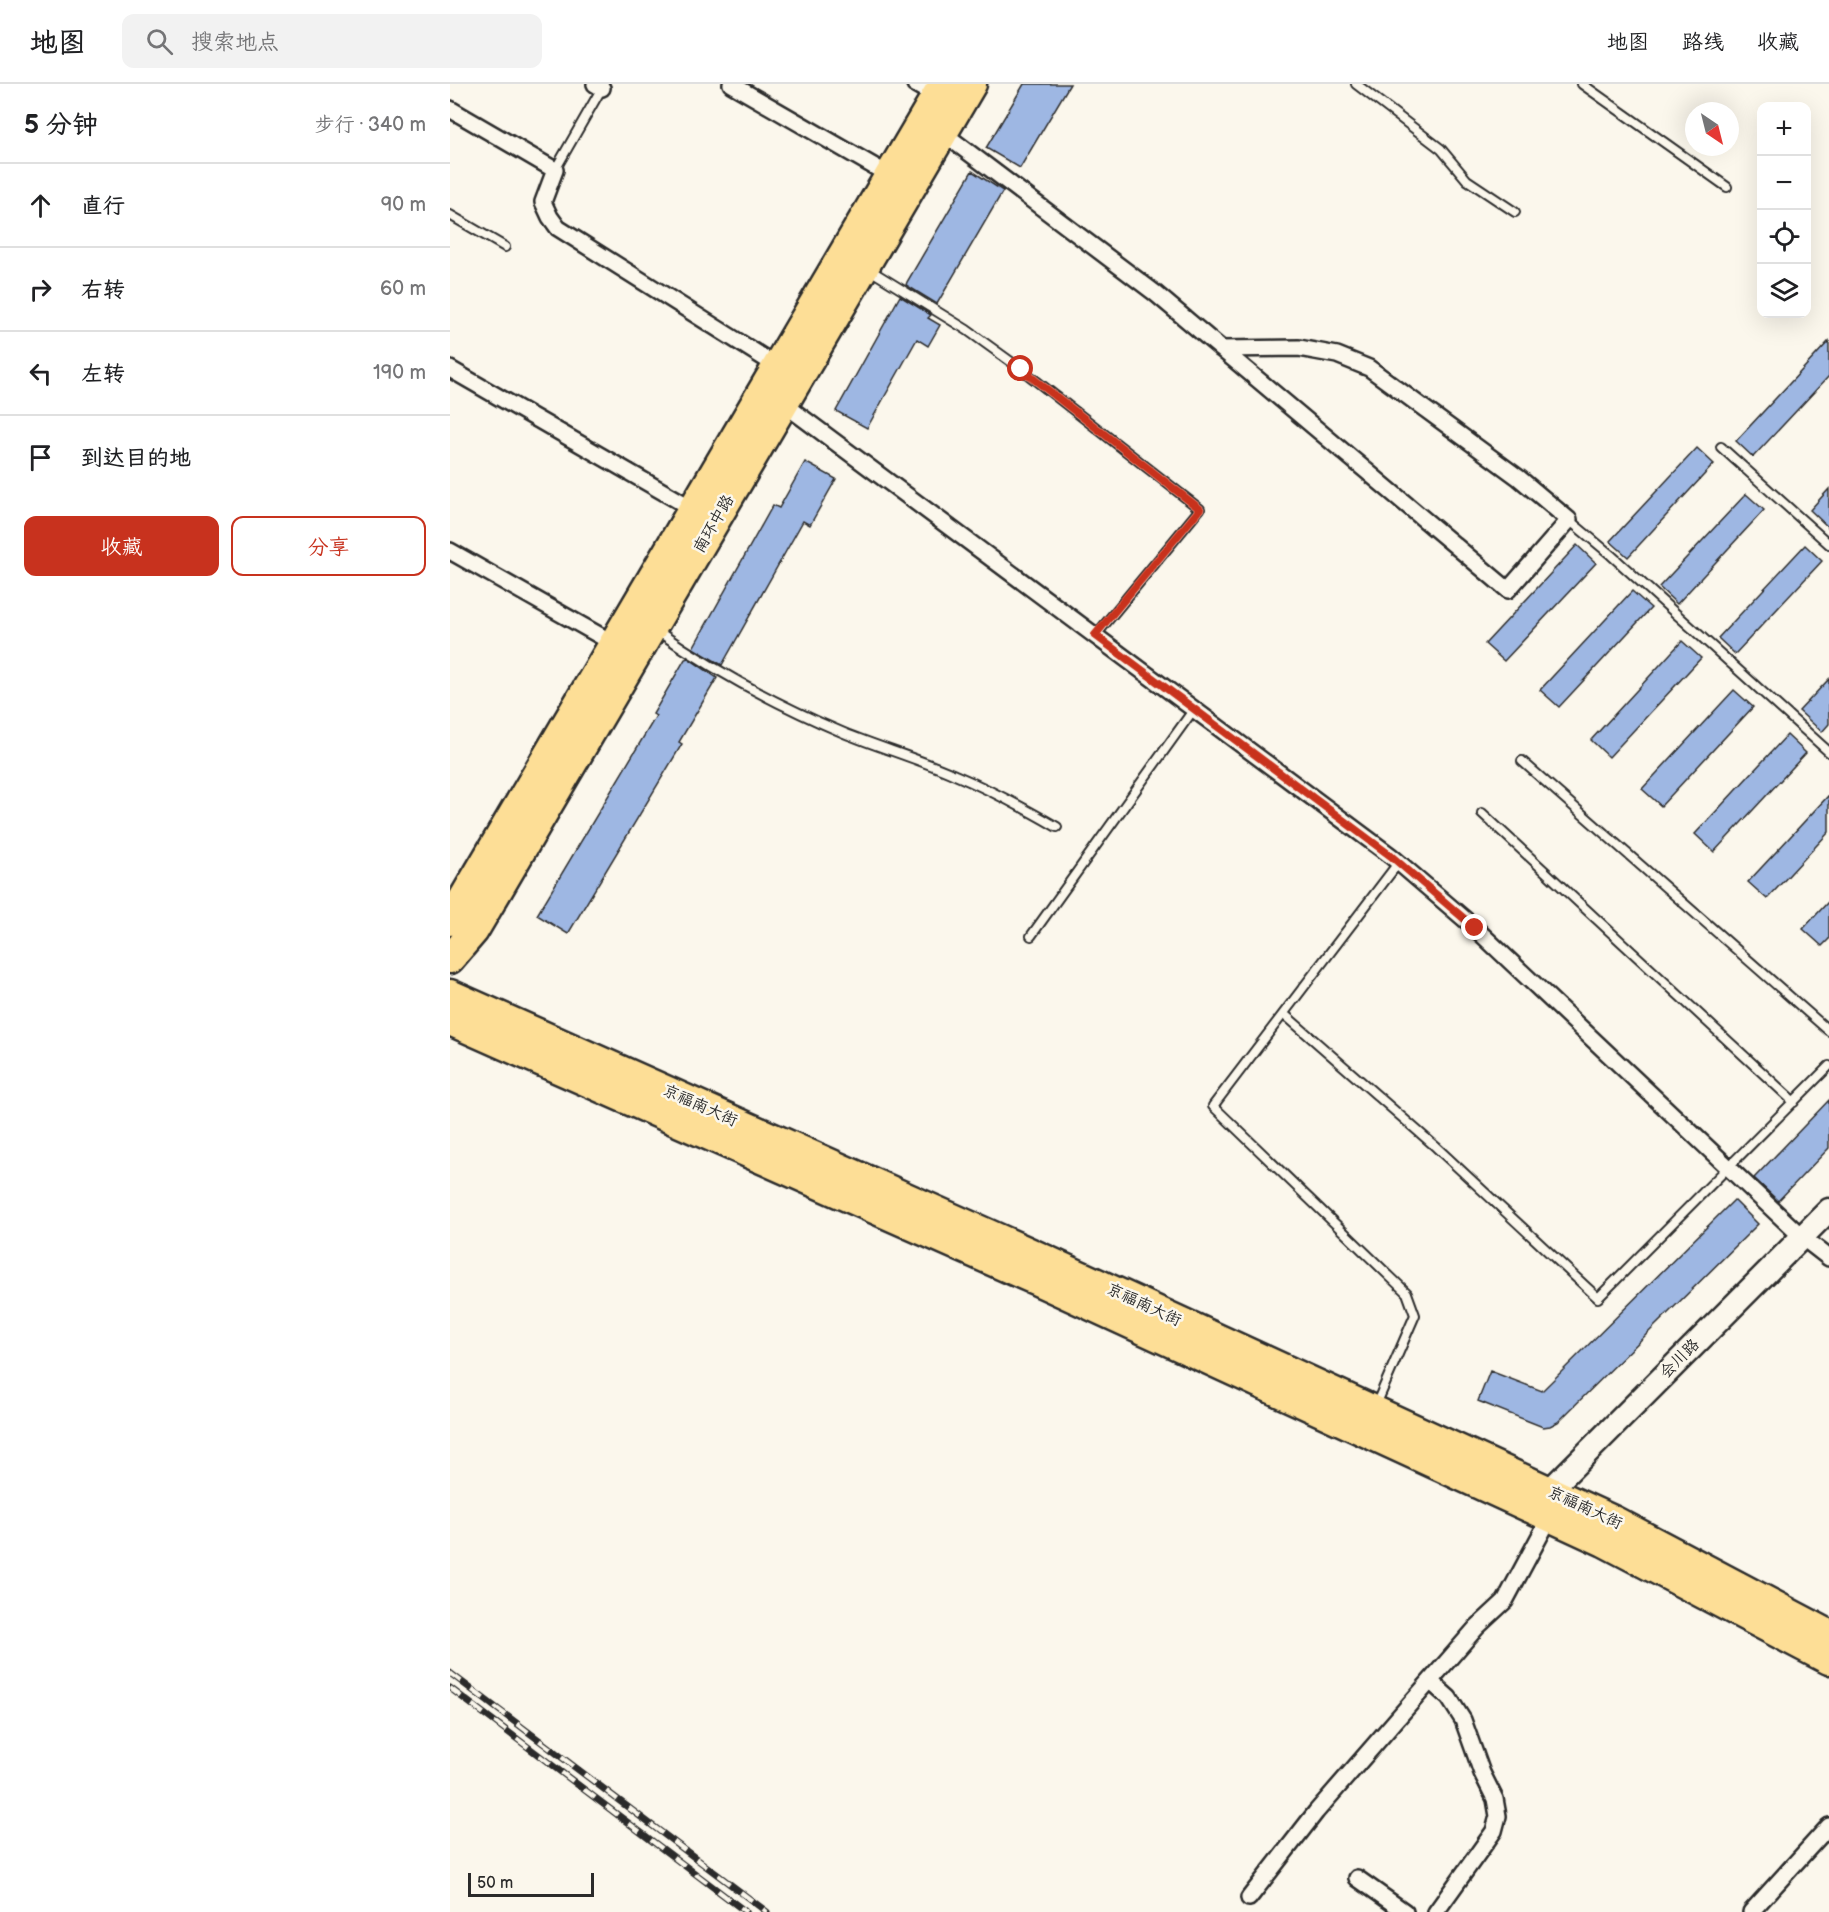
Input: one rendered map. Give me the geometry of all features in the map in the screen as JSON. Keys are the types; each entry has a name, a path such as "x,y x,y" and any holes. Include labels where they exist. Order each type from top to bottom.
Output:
{"highway":[{"name":"南环中路","path":"450,959 474,931 972,84"},
{"name":"南环中路","path":"450,921 890,175 932,88"},
{"name":"京福南大街","path":"450,994 1047,1260 1373,1410 1543,1505 1604,1542 1829,1660"},
{"name":"京福南大街","path":"450,1021 1543,1505 1615,1521 1829,1634"}],"street":[{"path":"731,84 890,175"},
{"path":"450,109 555,170 543,202 558,228 777,366"},
{"path":"943,134 1155,292 1221,349 1508,590 1569,520 1519,478 1368,368 1337,355 1299,348 1221,349"},
{"path":"450,369 693,509"},
{"path":"784,404 1399,862 1475,928 1802,1237 1829,1258"},
{"path":"450,551 613,643"},
{"name":"会川路","path":"1543,1505 1829,1210"},
{"path":"1249,1898 1316,1812 1477,1627 1504,1601 1543,1505"},
{"path":"1430,1681 1449,1698 1462,1720 1482,1773 1495,1798 1498,1816 1494,1832 1436,1912"},
{"path":"1751,1912 1829,1826"},
{"path":"1357,1878 1405,1912"}],"lane":[{"path":"1356,84 1441,149 1467,180 1515,212"},
{"path":"1582,84 1727,187"},
{"path":"555,170 600,85"},
{"path":"450,215 505,247"},
{"path":"864,267 967,330 1021,369 1200,509 1095,635"},
{"path":"1721,447 1829,544"},
{"path":"1569,520 1611,555 1829,752"},
{"path":"652,628 694,657 733,679 844,732 954,774 1003,796 1057,827"},
{"path":"1031,936 1194,709"},
{"path":"1522,761 1829,1031"},
{"path":"1482,813 1794,1102"},
{"path":"1373,1410 1415,1315 1407,1293 1213,1106 1399,862"},
{"path":"1284,1014 1436,1147 1598,1298 1829,1066"}],"building":[{"path":"1024,84 1070,84 1020,168 986,148"},
{"path":"972,171 1003,191 937,304 906,285"},
{"path":"900,296 931,315 928,318 940,325 928,346 917,339 867,428 836,411"},
{"path":"1829,341 1829,376 1753,457 1736,441"},
{"path":"1697,448 1714,464 1628,557 1610,541"},
{"path":"805,462 836,479 810,525 803,521 722,665 693,648 773,505 779,508"},
{"path":"1829,489 1829,528 1810,510"},
{"path":"1746,494 1764,510 1677,604 1659,587"},
{"path":"1577,545 1596,563 1504,661 1485,644"},
{"path":"1805,545 1822,561 1735,654 1718,638"},
{"path":"1632,591 1651,608 1559,707 1540,690"},
{"path":"1682,641 1701,658 1609,757 1591,740"},
{"path":"688,658 717,678 679,742 682,744 568,934 537,915 656,716 653,714 685,659"},
{"path":"1829,679 1829,724 1822,732 1799,711"},
{"path":"1734,690 1753,707 1661,806 1642,789"},
{"path":"1787,735 1806,753 1714,852 1695,834"},
{"path":"1829,795 1829,832 1767,899 1748,882"},
{"path":"1829,901 1829,939 1822,946 1803,929"},
{"path":"1829,1100 1829,1148 1778,1201 1754,1178"},
{"path":"1734,1200 1758,1224 1558,1422 1543,1427 1478,1401 1490,1371 1542,1391"}],"railway":[{"path":"450,1673 767,1912"},
{"path":"450,1688 746,1912"}],"route":[{"path":"1021,369 1200,509 1095,635 1391,856 1475,928"}]}
